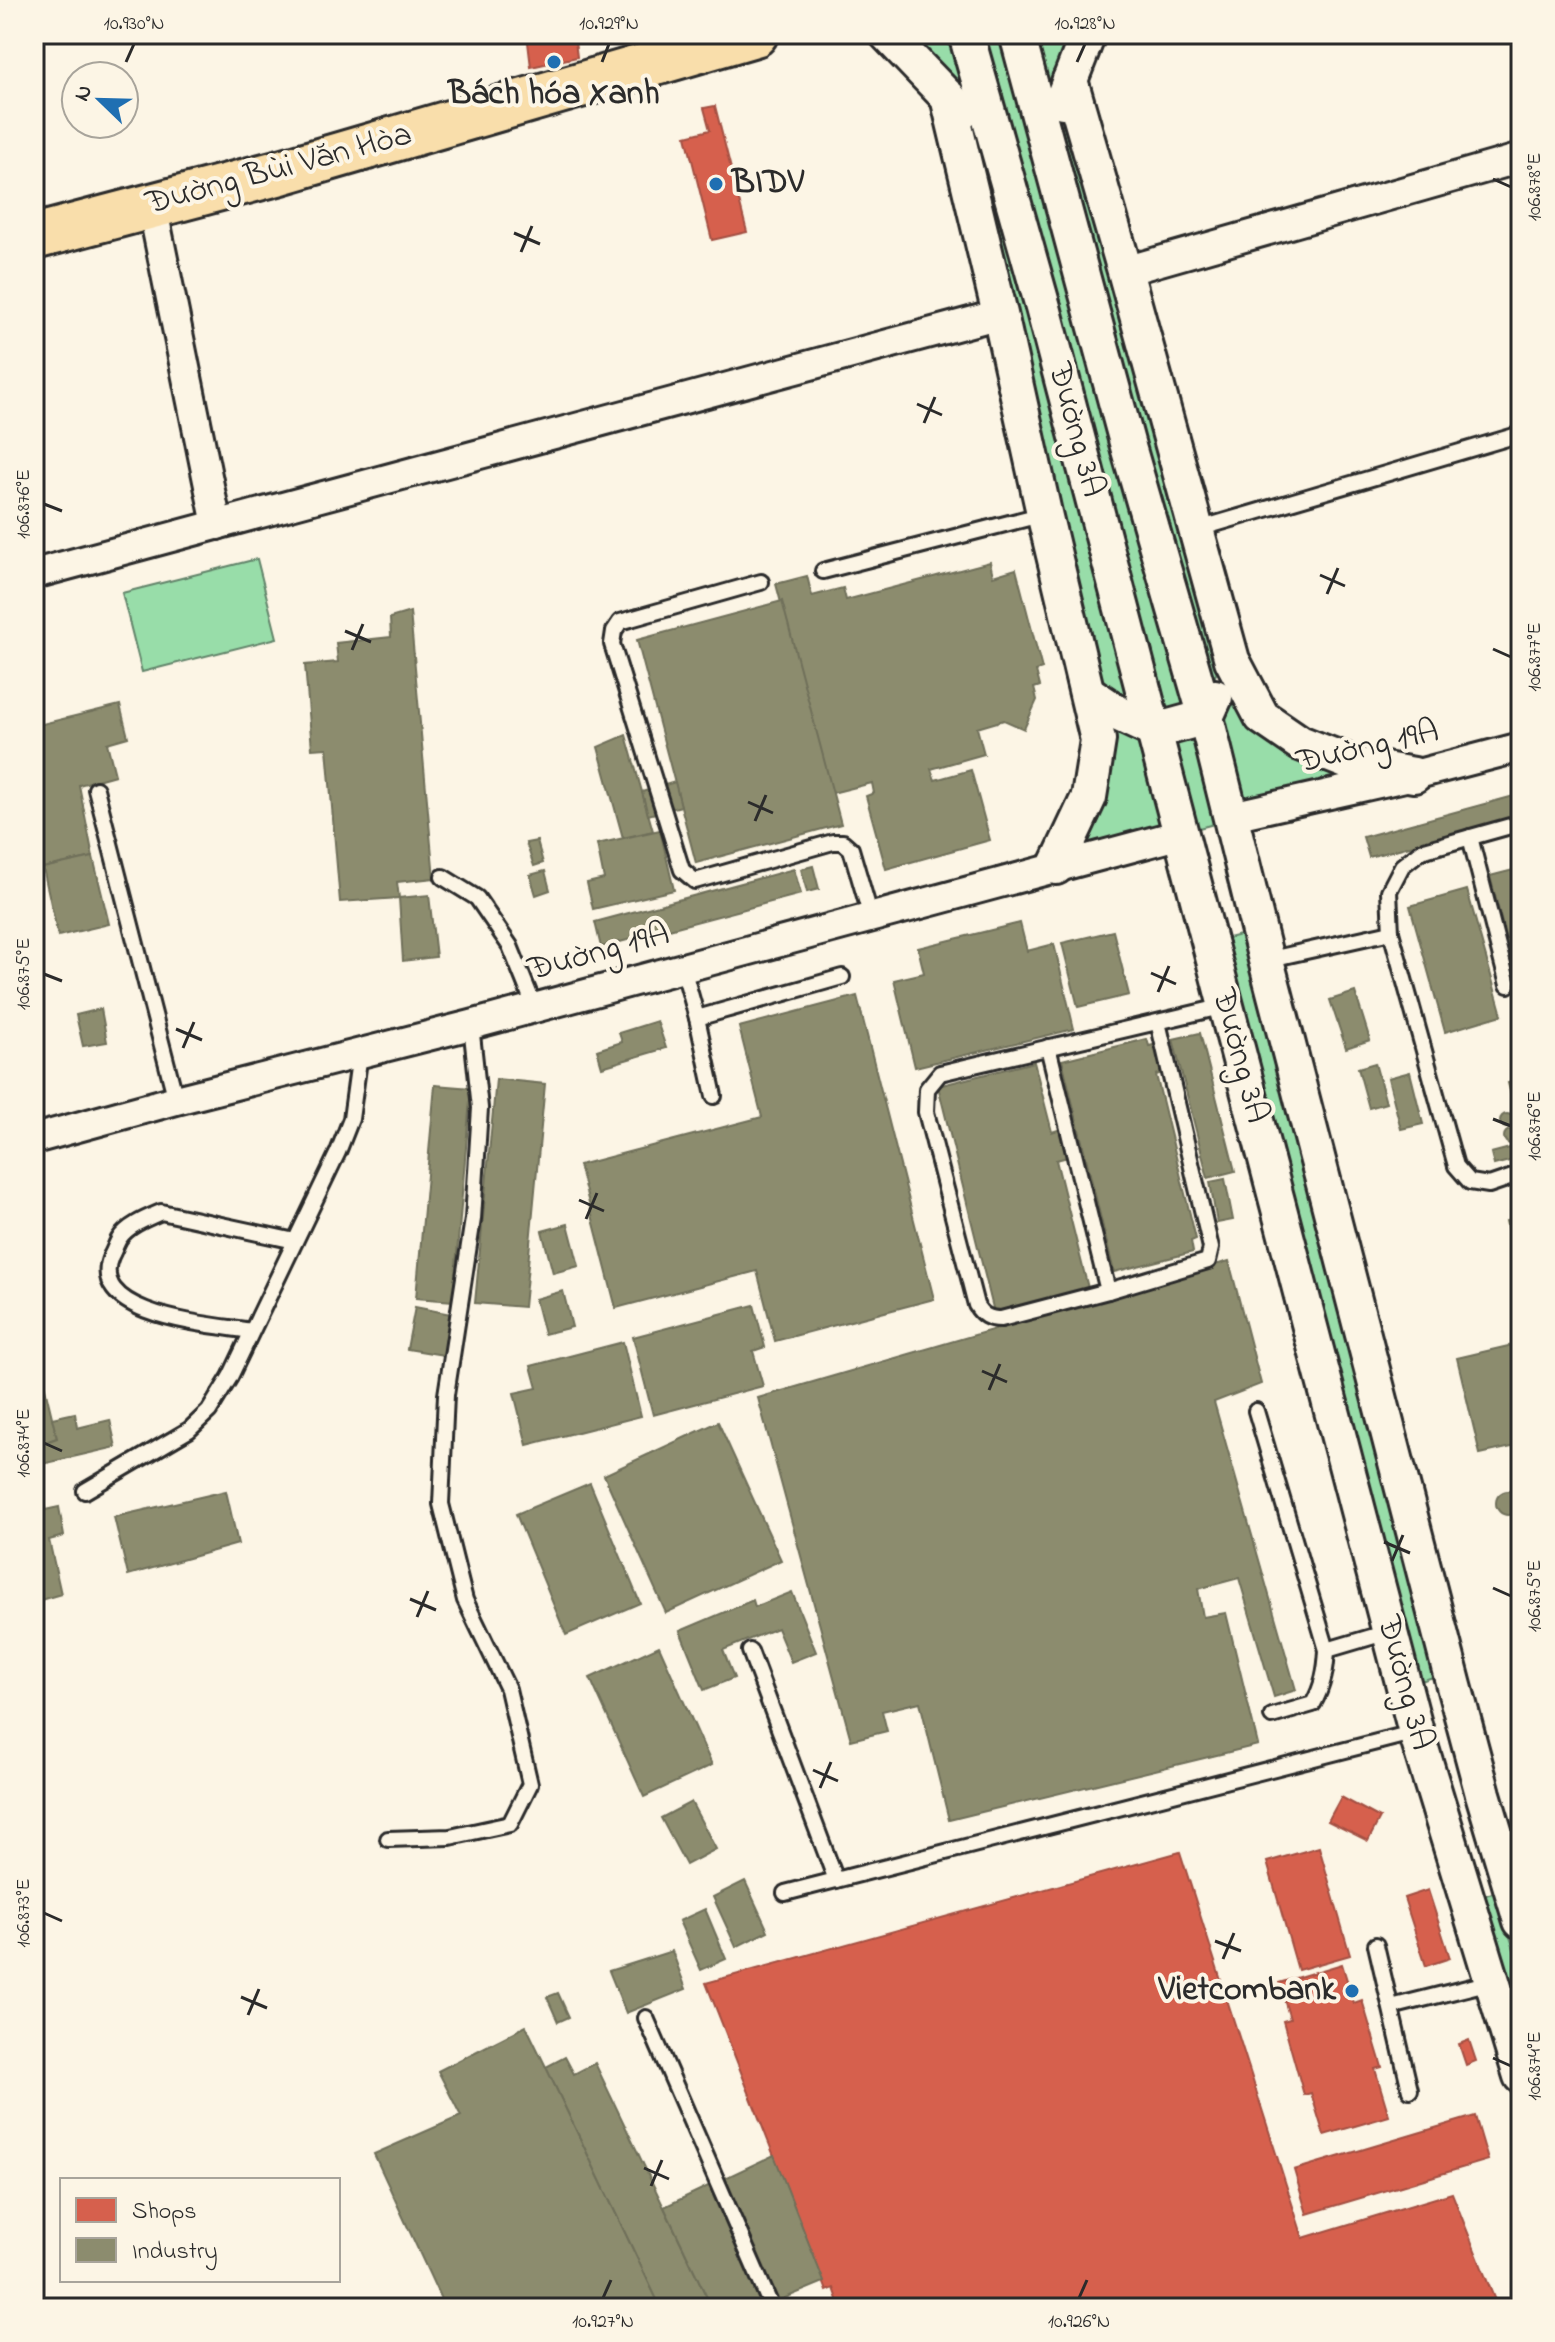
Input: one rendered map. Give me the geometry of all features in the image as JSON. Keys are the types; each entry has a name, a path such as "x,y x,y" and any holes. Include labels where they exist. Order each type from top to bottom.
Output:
{"main road":[{"name":"Đường Bùi Văn Hòa","path":"34,237 281,172 755,34"}],"street":[{"path":"887,34 1001,152"},
{"name":"Đường 3A","path":"966,34 1001,152 1155,731 1416,1732 1521,2076"},
{"name":"Đường 3A","path":"1017,34 1129,450 1206,717 1266,960 1483,1794 1514,1872 1521,1921"},
{"path":"1046,138 1088,34"},
{"path":"1070,80 1232,660 1262,717 1300,743 1356,765 1414,775"},
{"name":"Đường 3A","path":"948,97 1098,740 1089,797 1056,867"},
{"path":"1125,271 1521,158"},
{"path":"152,205 217,525"},
{"path":"34,574 1000,314"},
{"path":"1088,693 1121,715 1155,731 1206,717 1232,660"},
{"name":"Đường 19A","path":"1232,816 1521,747"},
{"path":"1181,834 1232,816"},
{"name":"Đường 19A","path":"34,1139 1181,834"},
{"path":"1439,1806 1483,1794"}],"lane":[{"path":"1195,530 1521,434"},
{"path":"823,571 1044,513"},
{"path":"761,582 620,622 614,631 612,644 682,870 695,881 833,842 843,842 851,849 871,917"},
{"path":"96,789 176,1100"},
{"path":"1521,823 1421,851 1402,866 1389,891 1391,932 1456,1166 1470,1182 1489,1185 1521,1174"},
{"path":"1470,837 1508,985"},
{"path":"443,877 477,898 510,946 535,1008"},
{"path":"1266,960 1391,932"},
{"path":"683,968 714,1096"},
{"path":"697,1018 842,977"},
{"path":"1158,1022 1211,1248 1208,1261 1108,1291 1001,1319 990,1319 976,1305 926,1112 927,1089 940,1073 1226,1005"},
{"path":"388,1839 450,1837 510,1824 530,1784 508,1689 465,1600 441,1504 446,1395 473,1219 480,1108 471,1025"},
{"path":"1048,1047 1108,1291"},
{"path":"85,1491 189,1430 209,1411 230,1377 338,1152 351,1119 360,1053"},
{"path":"251,1331 155,1314 128,1302 111,1286 107,1266 120,1237 144,1219 161,1212 295,1241"},
{"path":"1256,1411 1327,1650 1321,1691 1313,1704 1272,1716"},
{"path":"1327,1650 1390,1631"},
{"path":"750,1651 836,1880"},
{"path":"785,1893 1416,1732"},
{"path":"1376,1945 1410,2090"},
{"path":"1391,2007 1492,1982"},
{"path":"646,2018 772,2308"}],"green space":[{"path":"908,34 950,34 974,111"},
{"path":"982,34 1000,34 1189,712 1167,718"},
{"path":"1033,34 1072,34 1052,101"},
{"path":"1065,116 1219,667 1212,683 1060,129"},
{"path":"973,136 983,147 1135,712 1103,693"},
{"path":"257,559 277,638 142,672 122,593"},
{"path":"1229,687 1353,780 1246,813 1219,709"},
{"path":"1108,718 1140,734 1167,836 1081,857 1104,798"},
{"path":"1194,729 1218,823 1195,829 1171,735"},
{"path":"1244,934 1436,1676 1418,1682 1224,939"},
{"path":"1496,1892 1521,1972 1521,2025 1482,1896"}],"building: Shops":[{"name":"Bách hóa Xanh","path":"527,34 574,34 577,57 531,67"},
{"name":"BIDV","path":"715,106 747,232 712,240 686,136 710,130 704,108"},
{"path":"1341,1797 1380,1818 1368,1841 1328,1821"},
{"path":"1319,1847 1350,1955 1298,1970 1267,1862"},
{"path":"1180,1852 1303,2238 1452,2193 1498,2308 841,2308 834,2288 827,2291 706,1983"},
{"path":"1428,1890 1450,1958 1426,1966 1404,1898"},
{"path":"1342,1964 1354,2003 1362,2000 1382,2067 1375,2069 1389,2116 1324,2135 1311,2093 1304,2095 1283,2021 1290,2019 1279,1983"},
{"path":"1469,2040 1476,2061 1466,2065 1459,2044"},
{"path":"1475,2116 1488,2160 1307,2214 1294,2170"}],"building: Industry":[{"path":"990,562 993,576 1016,569 1042,669 1036,671 1040,686 1034,688 1037,700 1024,729 1004,720 977,728 984,754 931,769 935,780 971,770 990,840 886,869 866,796 874,793 872,783 832,793 776,584 807,576 812,596 843,588 846,600"},
{"path":"782,601 841,824 696,863 637,640"},
{"path":"410,612 434,878 397,882 399,898 340,902 327,748 312,749 305,665 338,662 336,643 391,637 390,618"},
{"path":"120,705 128,737 107,743 115,775 79,785 93,857 43,868 34,830 34,726"},
{"path":"626,735 653,831 623,838 598,747"},
{"path":"675,782 681,806 648,815 642,792"},
{"path":"1521,794 1521,816 1369,857 1363,837"},
{"path":"660,830 674,890 593,909 587,883 604,879 597,844"},
{"path":"537,841 543,863 534,866 526,843"},
{"path":"93,857 109,924 58,936 43,868"},
{"path":"813,866 819,889 807,892 801,869"},
{"path":"1521,868 1521,998 1490,876"},
{"path":"794,869 801,894 601,947 595,922"},
{"path":"545,871 550,890 536,895 530,875"},
{"path":"1467,890 1502,1015 1445,1032 1410,906"},
{"path":"429,895 436,957 403,961 399,898"},
{"path":"1020,923 1027,951 1054,944 1074,1029 915,1067 894,980 924,973 918,948"},
{"path":"1113,931 1129,995 1078,1007 1062,943"},
{"path":"1355,992 1370,1040 1346,1048 1330,1000"},
{"path":"857,996 934,1299 775,1341 757,1271 616,1308 579,1165 762,1117 739,1027"},
{"path":"101,1009 107,1042 83,1046 76,1015"},
{"path":"657,1021 666,1048 602,1067 597,1050 622,1042 619,1033"},
{"path":"1200,1033 1235,1171 1208,1178 1173,1039"},
{"path":"1147,1039 1149,1046 1158,1044 1165,1072 1156,1075 1196,1239 1191,1241 1193,1252 1114,1272 1062,1060"},
{"path":"1034,1062 1052,1132 1061,1129 1068,1157 1056,1160 1088,1288 994,1312 938,1086"},
{"path":"1375,1063 1386,1103 1369,1108 1358,1068"},
{"path":"1410,1072 1423,1124 1401,1129 1388,1078"},
{"path":"496,1079 545,1084 524,1307 475,1303"},
{"path":"1521,1080 1521,1134 1508,1083"},
{"path":"435,1085 471,1088 453,1301 416,1298"},
{"path":"1507,1114 1514,1121 1507,1128 1500,1121"},
{"path":"1511,1130 1518,1137 1511,1144 1504,1137"},
{"path":"1521,1145 1521,1158 1494,1165 1491,1153"},
{"path":"1225,1179 1233,1220 1217,1223 1210,1182"},
{"path":"1521,1218 1521,1288 1506,1221"},
{"path":"568,1224 579,1266 553,1273 542,1231"},
{"path":"1229,1261 1261,1384 1214,1402 1296,1690 1274,1697 1239,1578 1198,1589 1203,1617 1226,1613 1258,1745 949,1820 920,1702 882,1711 887,1731 851,1740 758,1398"},
{"path":"563,1291 572,1327 544,1334 535,1299"},
{"path":"754,1305 765,1347 753,1351 763,1386 653,1415 633,1337"},
{"path":"415,1307 451,1314 444,1355 407,1349"},
{"path":"34,1342 57,1438 34,1446"},
{"path":"623,1342 641,1416 527,1445 514,1393 537,1388 531,1366"},
{"path":"1521,1343 1521,1445 1480,1454 1457,1358"},
{"path":"75,1413 77,1428 110,1420 116,1447 38,1465 35,1446 57,1438 52,1418"},
{"path":"718,1422 781,1560 666,1613 604,1475"},
{"path":"35,1446 45,1510 59,1507 64,1536 49,1540 61,1594 34,1602"},
{"path":"590,1483 640,1603 566,1635 516,1514"},
{"path":"226,1491 238,1544 128,1575 114,1517"},
{"path":"1508,1491 1517,1494 1520,1503 1517,1512 1508,1515 1499,1512 1496,1503 1499,1494"},
{"path":"1521,1555 1521,1591 1513,1557"},
{"path":"792,1592 816,1652 791,1662 777,1628 723,1650 734,1678 704,1690 680,1631 753,1600 755,1607"},
{"path":"659,1646 712,1765 644,1797 590,1678"},
{"path":"691,1802 716,1849 686,1865 661,1818"},
{"path":"745,1881 768,1931 736,1947 713,1897"},
{"path":"705,1909 726,1959 701,1970 679,1921"},
{"path":"672,1951 686,1989 626,2013 609,1971"},
{"path":"558,1993 569,2017 558,2022 547,1997"},
{"path":"526,2026 661,2308 445,2308 374,2154 461,2116 438,2071"},
{"path":"565,2057 574,2074 595,2063 712,2308 661,2308 546,2067"},
{"path":"774,2155 824,2282 761,2308 712,2308 664,2207"}],"place":[{"name":"Bách hóa Xanh","path":"554,62"},
{"name":"BIDV","path":"716,184"},
{"name":"Vietcombank","path":"1352,1991"}]}
